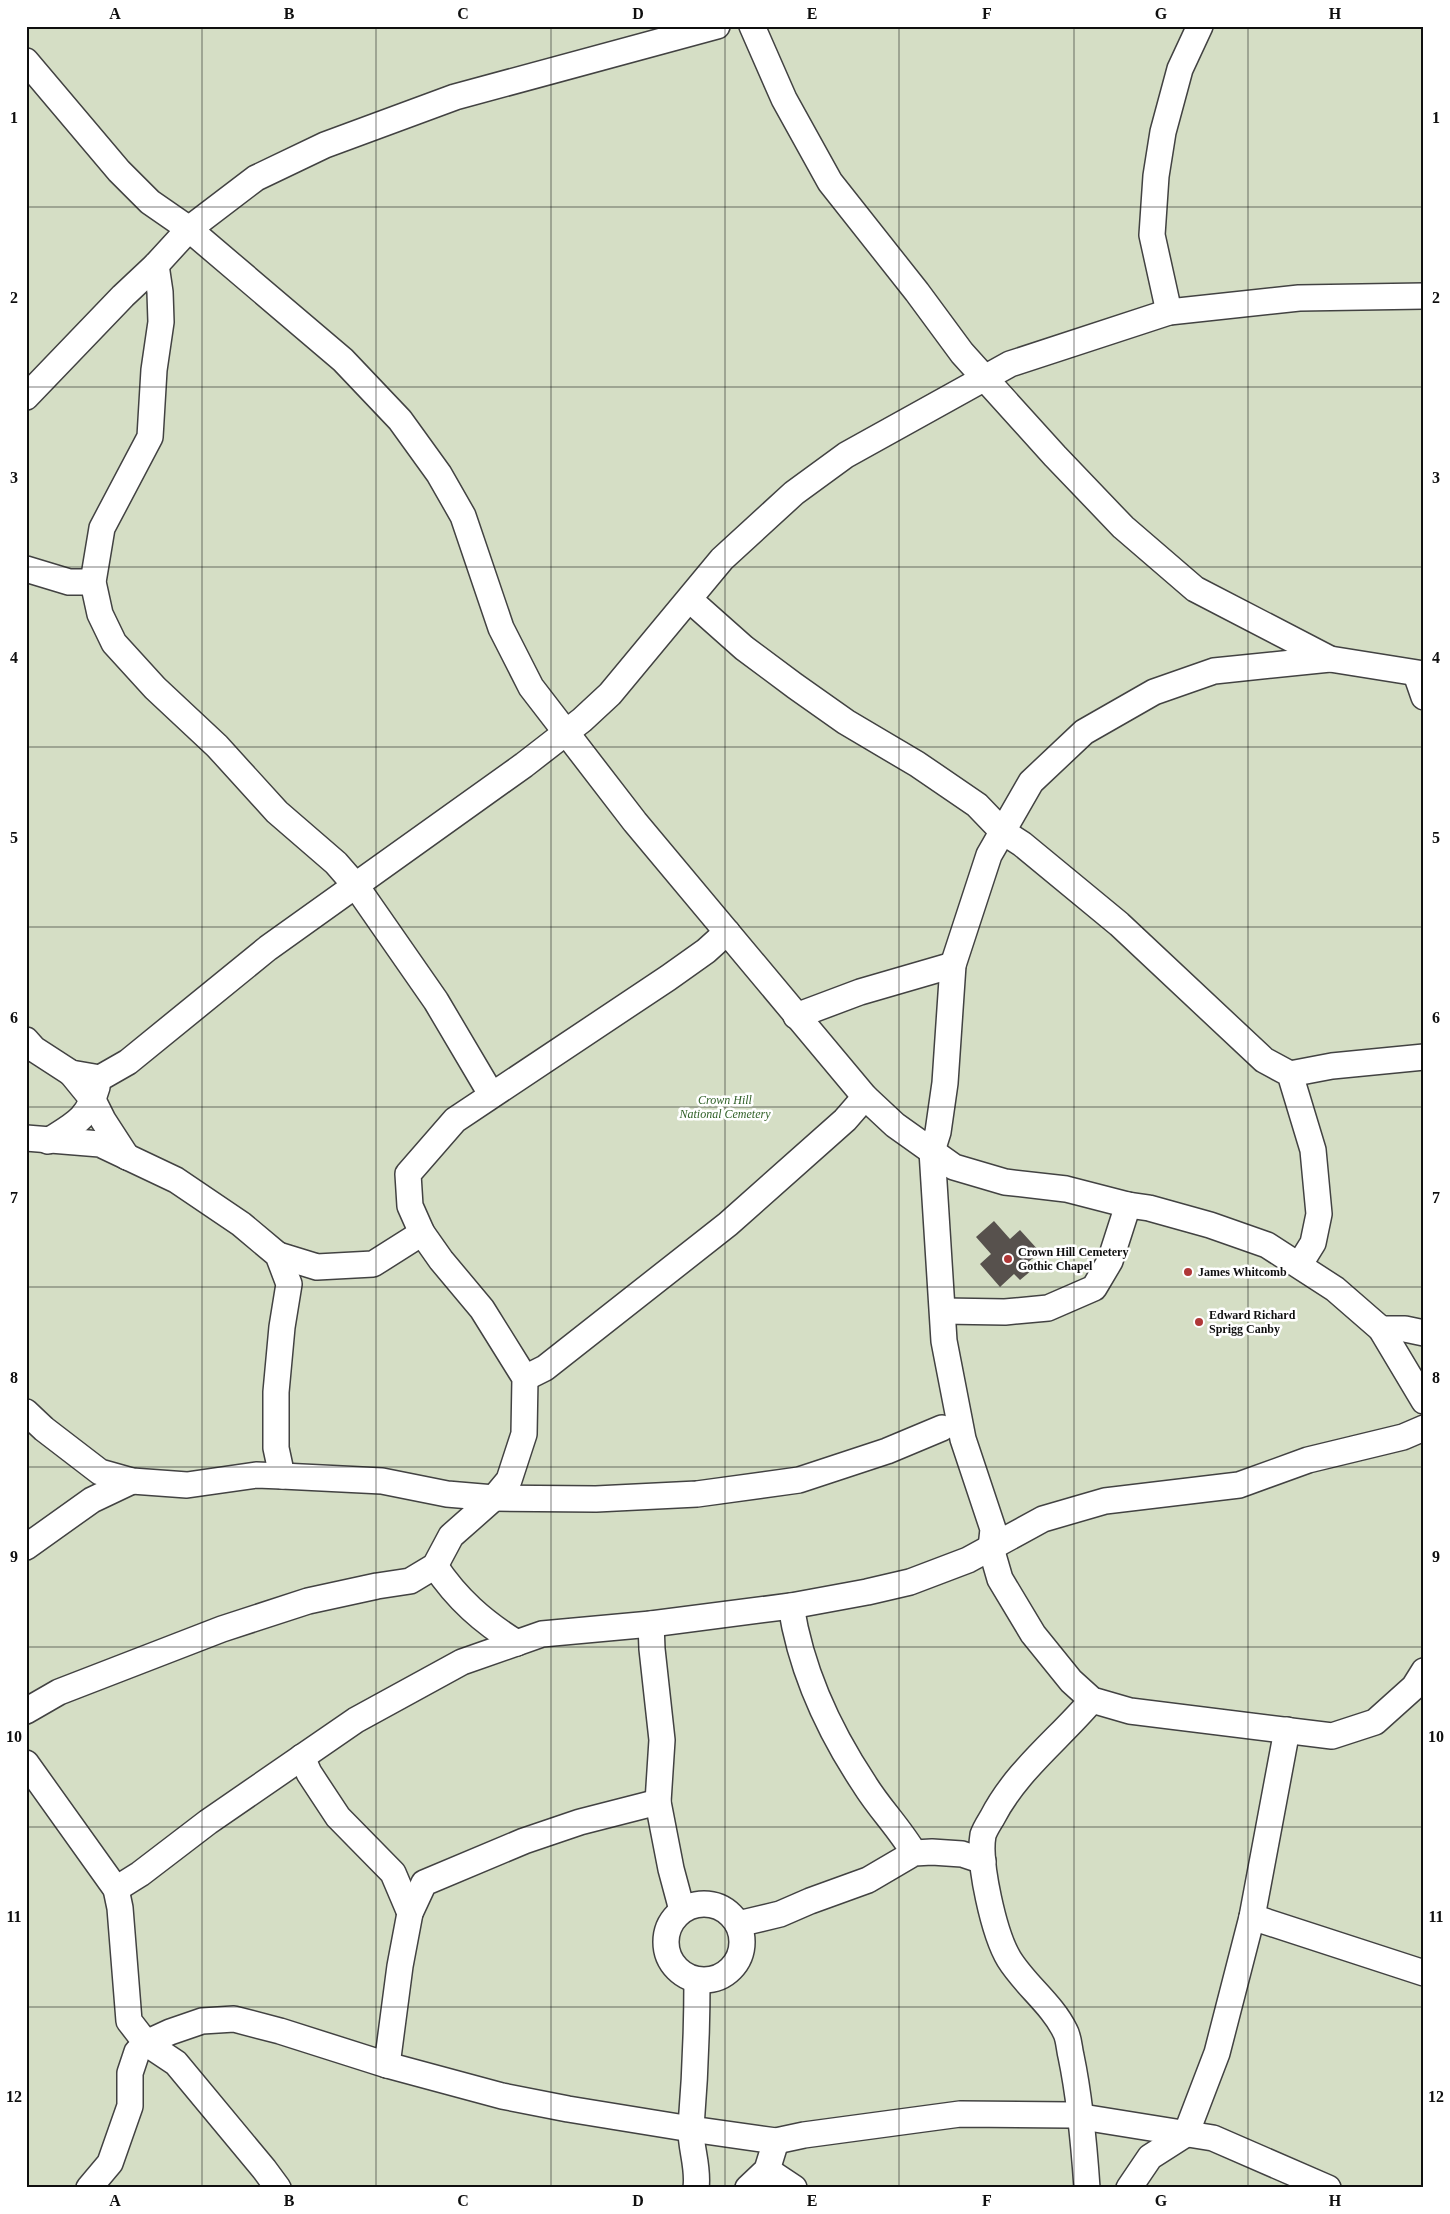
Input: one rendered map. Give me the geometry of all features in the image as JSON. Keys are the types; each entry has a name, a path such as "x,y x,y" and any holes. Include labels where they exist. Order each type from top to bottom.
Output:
{"lane":[{"path":"669,40 692,26"},
{"path":"26,398 123,296 156,265 189,228 256,178 325,145 455,98 717,26"},
{"path":"752,26 784,99 830,182 984,378 1123,528 1195,589 1330,659"},
{"path":"1169,312 1152,235 1156,176 1163,132 1180,69 1200,26"},
{"path":"26,61 118,171 150,202 189,228 343,360 400,420 439,474 463,516 501,628 531,687 635,822 864,1098 895,1124 954,1167 1005,1182 1066,1189 1128,1205 1149,1208 1220,1228 1266,1244 1335,1288 1381,1329 1424,1401"},
{"path":"156,265 160,292 161,322 154,370 150,437 102,528 93,582 100,614 114,644 155,688 217,746 277,812 336,863 356,886 436,1001 491,1094"},
{"path":"37,1140 83,1119 97,1089 268,948 566,733 610,694 690,600 722,558 794,494 846,455 1010,364 1169,312 1300,298 1424,296"},
{"path":"26,570 69,582 93,582"},
{"path":"690,600 744,648 795,686 846,722 917,764 978,805 1002,832 1022,844 1119,924 1264,1060 1290,1074 1332,1066 1424,1057"},
{"path":"1421,1682 1375,1722 1332,1736 1203,1722 1130,1711 1092,1700 1071,1680 1033,1634 1000,1579 991,1548 992,1529 953,1434 955,1404 944,1341 933,1196 932,1151 938,1132 945,1083 952,966 989,855 1031,782 1084,732 1154,692 1214,671 1330,659 1420,674 1424,697"},
{"path":"26,1711 59,1692 222,1629 308,1601 377,1586 410,1582 435,1566 452,1536 508,1492 524,1434 526,1378 482,1309 441,1260 422,1233 410,1206 408,1174 455,1120 491,1094 668,978 706,951 727,932"},
{"path":"796,1016 860,992 952,966"},
{"path":"26,1040 34,1049 97,1089 103,1120 128,1159"},
{"path":"1290,1074 1314,1150 1319,1214 1314,1243 1300,1264"},
{"path":"526,1378 545,1368 728,1224 844,1120 864,1098"},
{"path":"37,1140 100,1144 128,1159 176,1180 241,1224 278,1255 317,1267 372,1264 422,1233"},
{"path":"943,1312 1005,1312 1048,1308 1094,1288 1110,1261 1128,1205"},
{"path":"278,1255 290,1284 282,1327 276,1392 276,1448 282,1476"},
{"path":"290,1284 317,1267"},
{"path":"1381,1329 1405,1329 1424,1333"},
{"path":"26,1412 44,1429 100,1472 132,1481 187,1485 256,1475 382,1482 447,1494 508,1492 596,1498 697,1494 800,1480 887,1451 953,1434"},
{"path":"116,1889 140,1874 208,1822 356,1720 462,1662 542,1634 651,1624 791,1606 910,1582 968,1560 1043,1519 1105,1502 1239,1485 1308,1460 1403,1437 1424,1428"},
{"path":"92,1500 100,1472"},
{"path":"26,1547 92,1500 132,1481"},
{"path":"447,1494 452,1536"},
{"path":"435,1566 457,1595 487,1624 516,1643"},
{"path":"791,1606 794,1626 814,1691 839,1743 866,1786 904,1836 914,1853"},
{"path":"480,1656 487,1624"},
{"path":"651,1624 662,1740 658,1802 671,1869 682,1910"},
{"path":"1087,2188 1080,2116 1066,2031 1044,2000 1009,1959 973,1857 1002,1798 1030,1763 1073,1722 1092,1700"},
{"path":"1128,2188 1150,2156 1186,2134 1217,2053 1252,1917 1287,1730"},
{"path":"302,1757 309,1773 338,1817 393,1872 410,1913"},
{"path":"26,1763 116,1889 120,1908 129,2021 146,2044 176,2063 278,2188"},
{"path":"387,2066 400,1966 410,1913 424,1883 524,1841 580,1822 658,1802"},
{"path":"738,1924 780,1914 868,1880 914,1853 932,1852 973,1857"},
{"path":"393,1872 424,1883"},
{"path":"697,1904 710,1904 729,1914 738,1924 742,1944 736,1964 726,1974 711,1980 697,1980 678,1971 669,1960 666,1948 666,1933 673,1919 682,1910 697,1904"},
{"path":"1252,1917 1424,1973"},
{"path":"696,2188 698,2175 691,2129 696,2063 697,1980"},
{"path":"89,2188 110,2163 130,2106 130,2073 137,2052 146,2044 170,2032 202,2021 234,2019 280,2031 387,2066 502,2096 691,2129 776,2141 804,2135 960,2114 1014,2113 1080,2116 1213,2138 1328,2188"},
{"path":"748,2188 767,2170 776,2141"},
{"path":"767,2170 794,2188"}],"green space":[{"name":"Crown Hill National Cemetery","path":"26,26 1424,26 1424,2188 26,2188"}],"building":[{"path":"994,1221 1010,1239 1020,1230 1040,1252 1026,1264 1032,1270 1020,1280 1014,1274 1000,1287 980,1264 991,1254 976,1237"}],"place":[{"name":"Crown Hill Cemetery Gothic Chapel","path":"1008,1259"},
{"name":"James Whitcomb","path":"1188,1272"},
{"name":"Edward Richard Sprigg Canby","path":"1199,1322"}]}
